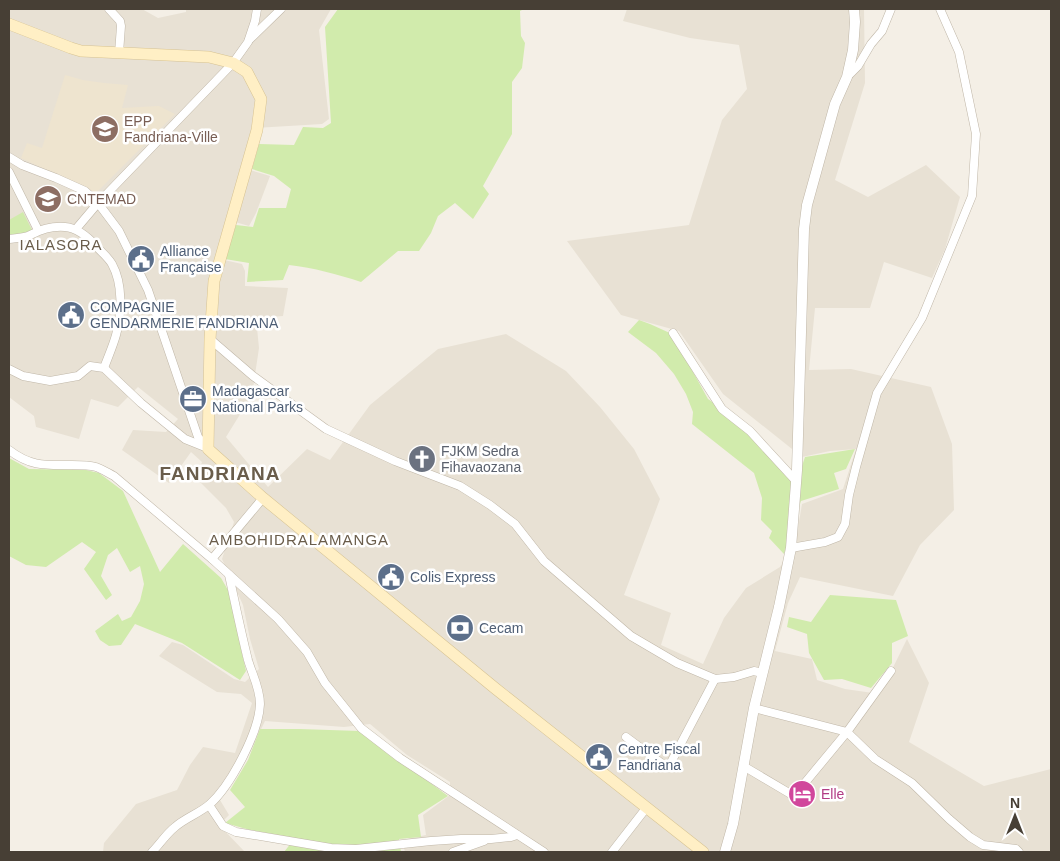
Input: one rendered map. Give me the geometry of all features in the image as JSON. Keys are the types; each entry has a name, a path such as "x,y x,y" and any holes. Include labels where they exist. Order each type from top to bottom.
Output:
{"main road":[{"path":"9,24 81,51 209,57 233,63 246,72 261,99 257,130 214,281 210,339 208,448 263,498 496,689 703,852"}],"street":[{"path":"109,9 121,26 119,53"},
{"path":"248,42 257,9"},
{"path":"76,229 98,203 233,63 248,42 281,9"},
{"path":"725,852 734,824 754,708 791,548 796,482 805,221 807,205 835,104 847,77 853,50 854,9"},
{"path":"847,77 858,66 871,44 882,31 891,9"},
{"path":"791,548 825,542 838,537 845,524 849,495 856,467 878,393 922,318 972,196 976,134 959,52 940,9"},
{"path":"9,157 22,165 85,191 98,203 119,231 148,290 198,437 208,448"},
{"path":"9,172 38,230"},
{"path":"9,239 26,236 49,227 76,229 112,262 119,282 119,317 116,335 104,368"},
{"path":"673,333 722,409 750,431 796,482"},
{"path":"210,339 253,376 326,429 395,461 460,486 490,505 515,524 544,561 631,636 677,663 715,679 734,677 754,671 762,673"},
{"path":"9,370 22,376 50,381 78,376 90,366 104,368 184,439 208,448"},
{"path":"9,450 20,458 33,463 96,467 114,476 212,559 278,619 307,652 325,683 360,728 400,758 544,852"},
{"path":"212,559 263,498"},
{"path":"152,852 176,826 209,805 221,792 241,762 259,714 259,691 248,660 228,574"},
{"path":"745,767 794,796 847,732 891,671"},
{"path":"626,737 668,768 715,679"},
{"path":"754,708 847,732 875,758 912,784 970,837 983,846 1016,849 1020,852"},
{"path":"209,805 224,826 236,832 331,848 356,849 431,841 491,839 517,835"},
{"path":"612,852 647,807"},
{"path":"453,852 491,839"}],"shaded area":[{"name":"FANDRIANA","path":"9,9 142,9 158,18 186,12 186,9 331,9 319,30 329,119 322,124 255,128 250,170 270,176 249,226 235,222 224,260 242,264 245,271 245,286 288,288 283,316 256,318 259,348 252,395 226,437 268,487 307,449 330,460 370,405 438,349 506,334 566,371 600,407 634,449 660,499 624,595 671,613 661,645 703,664 724,618 746,588 780,567 796,540 802,504 843,489 856,449 830,451 802,457 723,394 679,331 621,315 567,241 689,225 722,120 747,89 739,45 690,38 623,21 627,9 864,9 865,83 835,180 868,197 926,165 960,197 945,249 932,278 884,262 870,308 815,308 809,370 851,369 931,387 952,444 954,510 920,545 893,596 800,577 788,603 775,651 812,659 817,680 845,689 880,694 907,639 929,683 909,742 984,786 1051,769 1051,852 405,852 402,840 426,835 423,815 450,795 450,782 407,755 370,724 344,727 265,721 248,756 220,800 229,815 219,825 245,852 103,852 104,843 136,804 177,790 190,765 203,747 235,753 252,703 241,694 217,692 159,656 172,642 183,645 234,679 245,682 259,669 243,605 222,559 234,522 226,508 196,478 202,462 191,452 169,483 122,450 133,430 166,432 178,419 138,387 118,407 91,399 79,439 36,427 34,416 9,397"},
{"name":"EPP Fandriana-Ville","path":"65,75 83,80 128,85 122,108 159,106 175,114 96,193 21,158 27,143 42,148"}],"green space":[{"path":"338,9 524,9 520,11 521,36 525,43 522,68 512,82 512,134 483,186 489,194 473,219 455,203 438,216 431,233 419,251 398,251 361,282 343,276 289,265 283,280 247,282 249,263 225,259 236,225 253,227 259,208 286,208 291,189 274,176 252,169 259,144 294,145 303,127 323,128 331,123 325,27"},
{"path":"23,212 32,230 28,233 9,237 9,220"},
{"path":"639,320 672,334 708,399 743,423 797,481 805,457 855,449 846,469 834,473 839,489 801,501 784,554 769,538 772,531 761,520 762,498 754,473 692,424 693,412 686,394 674,374 656,353 628,332"},
{"path":"9,458 29,469 86,470 99,473 123,491 160,572 183,544 221,578 228,590 246,671 240,680 182,643 135,624 121,645 109,646 100,640 95,631 118,614 122,621 131,617 140,601 144,584 140,566 130,572 117,548 108,555 101,576 112,595 106,600 84,569 96,552 82,542 46,567 26,565 9,556"},
{"path":"830,595 896,600 908,636 892,643 892,663 871,688 842,679 824,680 809,653 807,634 787,627 789,617 811,622"},
{"path":"260,729 360,731 448,796 418,815 421,837 399,839 401,852 284,852 295,838 250,830 225,823 245,807 230,790 248,760"}],"place":[{"name":"EPP Fandriana-Ville","path":"105,129"},
{"name":"CNTEMAD","path":"48,199"},
{"name":"Alliance Française","path":"141,259"},
{"name":"COMPAGNIE GENDARMERIE FANDRIANA","path":"71,315"},
{"name":"Madagascar National Parks","path":"193,399"},
{"name":"FJKM Sedra Fihavaozana","path":"422,459"},
{"name":"Colis Express","path":"391,577"},
{"name":"Cecam","path":"460,628"},
{"name":"Centre Fiscal Fandriana","path":"599,757"},
{"name":"Elle","path":"802,794"}],"district":[{"name":"IALASORA","path":"61,244"},
{"name":"FANDRIANA","path":"220,473"},
{"name":"AMBOHIDRALAMANGA","path":"299,539"}]}
